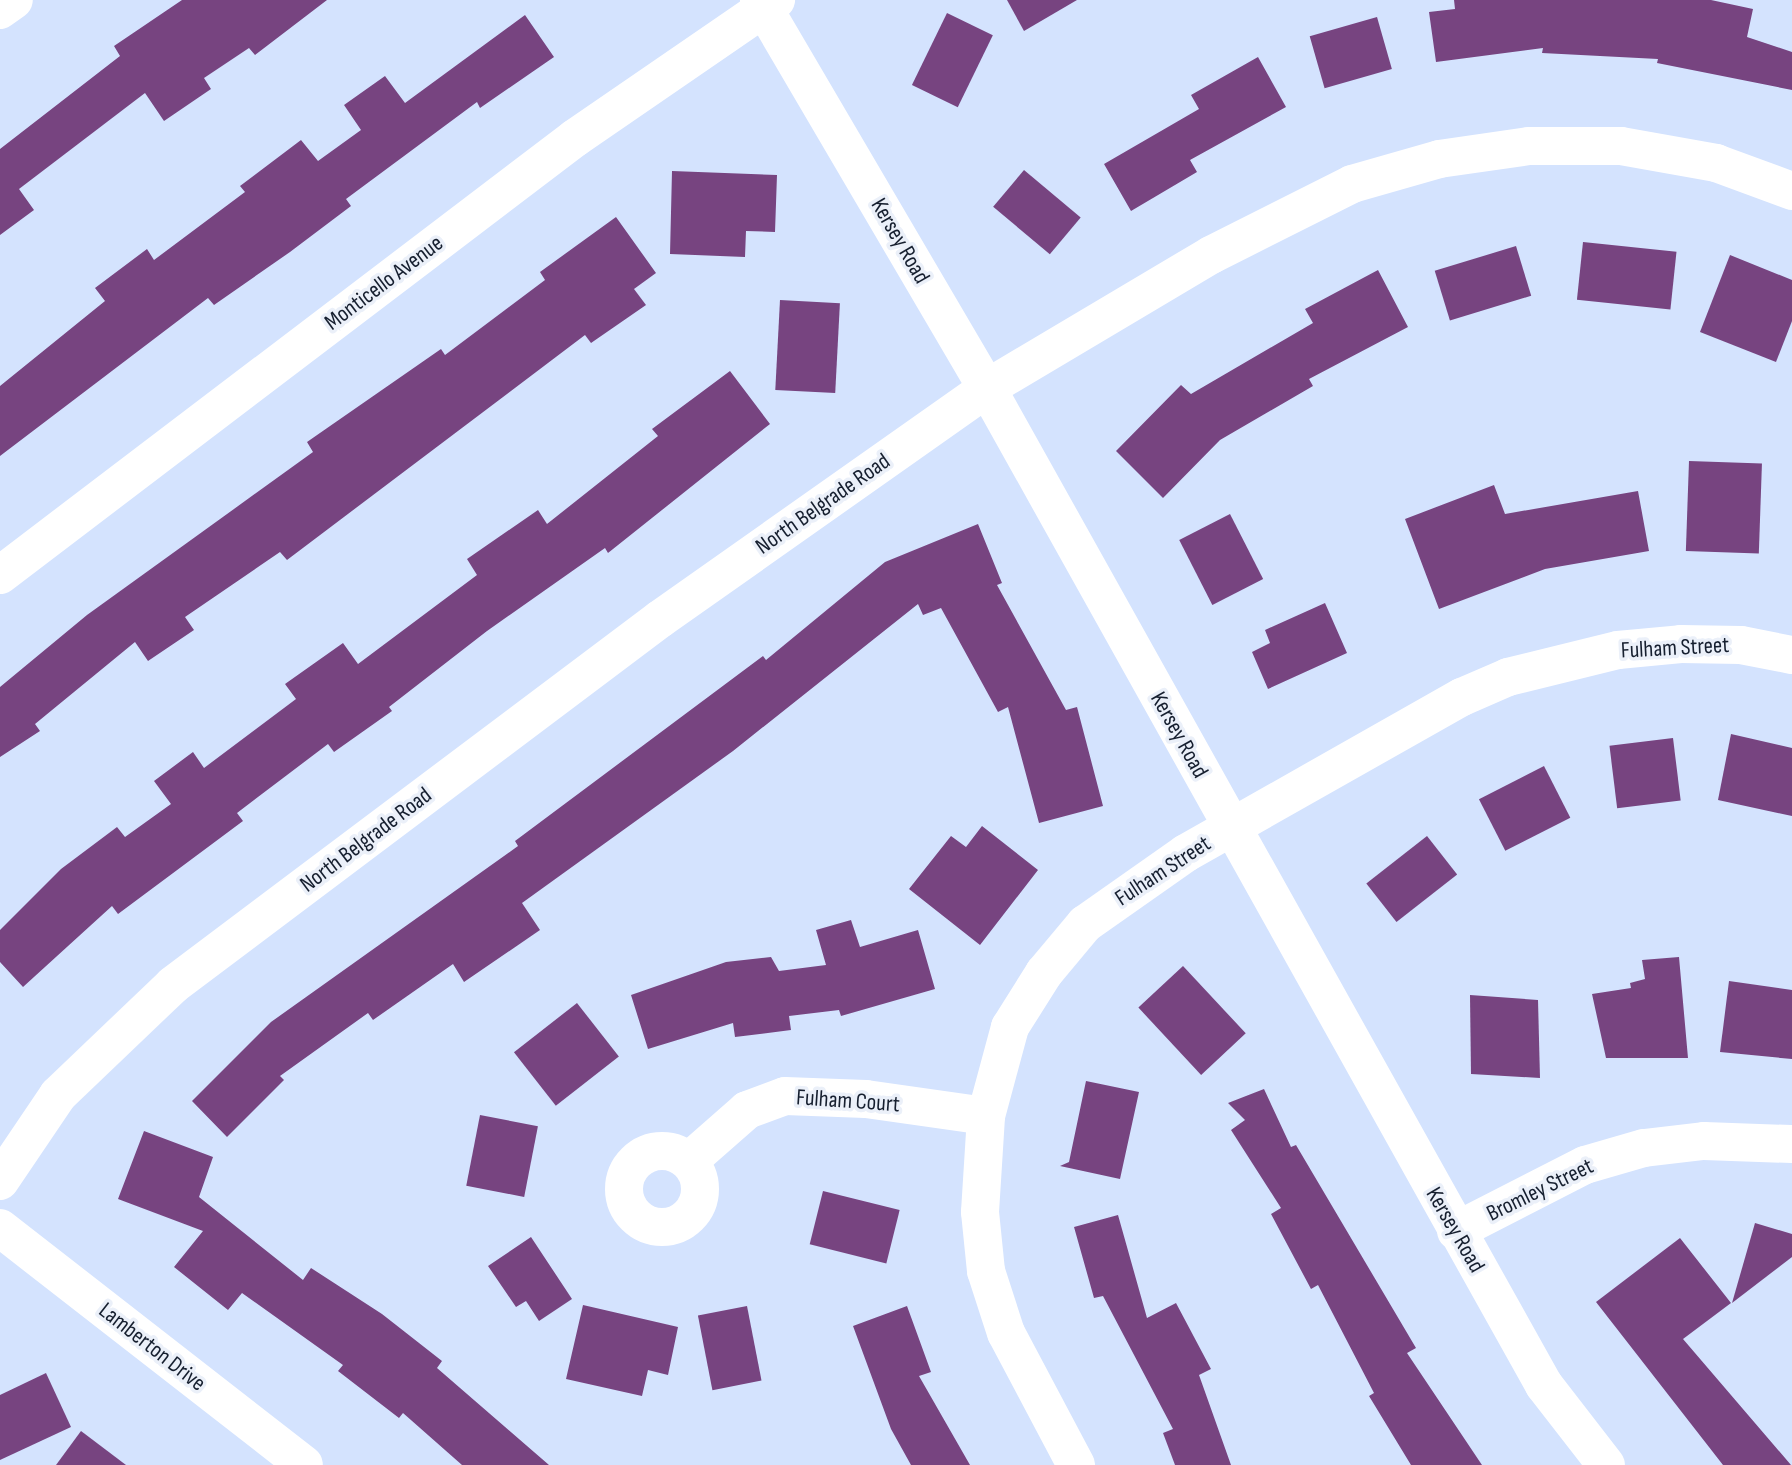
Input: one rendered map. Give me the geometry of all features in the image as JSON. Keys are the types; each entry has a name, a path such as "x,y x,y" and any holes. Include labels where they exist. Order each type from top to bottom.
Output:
{"street":[{"path":"0,10 14,0"},
{"name":"Kersey Road","path":"766,3 987,388 1230,828 1544,1385 1606,1465"},
{"name":"Monticello Avenue","path":"0,575 575,138 766,3"},
{"name":"North Belgrade Road","path":"0,1181 58,1095 173,985 660,619 987,388 1211,255 1352,184 1439,159 1529,146 1621,146 1716,163 1792,191"},
{"name":"Fulham Street","path":"1076,1465 1006,1333 986,1271 980,1212 986,1116 1010,1027 1052,963 1085,924 1230,828 1508,677 1618,650 1681,644 1741,645 1792,655"},
{"name":"Fulham Court","path":"689,1161 747,1110 785,1096 866,1099 986,1116"},
{"name":"Bromley Street","path":"1456,1231 1585,1165 1644,1148 1704,1141 1792,1144"},
{"name":"Lamberton Drive","path":"0,1228 304,1465"}],"building":[{"path":"182,0 327,0 255,55 249,48 204,78 211,89 164,121 145,93 19,189 34,210 0,235 0,149 120,56 114,46"},
{"path":"1007,0 1077,0 1024,31"},
{"path":"1454,0 1711,0 1753,9 1747,37 1792,52 1792,90 1657,63 1658,59 1542,53 1543,48 1436,62 1429,12 1455,9"},
{"path":"947,13 993,35 958,107 912,85"},
{"path":"525,15 554,57 480,108 477,102 346,199 351,206 290,252 214,305 208,298 0,456 0,386 105,301 95,288 147,249 154,260 245,192 240,186 301,140 318,161 361,130 344,105 385,76 405,103"},
{"path":"1377,17 1392,69 1325,88 1310,36"},
{"path":"1258,57 1286,107 1190,160 1197,172 1131,211 1104,164 1199,109 1191,95"},
{"path":"1024,170 1081,218 1050,254 993,207"},
{"path":"672,171 777,175 775,232 746,231 745,257 670,254"},
{"path":"616,217 656,273 634,289 646,305 591,343 585,335 287,560 280,552 185,617 194,630 148,661 135,642 35,724 40,731 0,757 0,687 87,615 313,452 307,442 441,349 445,355 545,280 540,272"},
{"path":"1583,242 1676,252 1670,310 1577,300"},
{"path":"1516,246 1531,296 1450,321 1435,271"},
{"path":"1730,255 1792,280 1792,321 1776,362 1700,332"},
{"path":"1378,270 1408,327 1309,379 1313,386 1220,440 1163,498 1116,451 1181,385 1191,394 1313,323 1305,309"},
{"path":"780,300 840,303 835,393 775,390"},
{"path":"730,371 770,424 608,553 605,548 487,631 389,707 392,711 334,752 328,744 237,813 243,821 118,914 112,906 23,987 0,962 0,930 61,869 117,827 125,837 171,804 154,781 193,752 204,768 296,699 285,684 343,643 358,664 477,575 467,559 538,510 547,524 658,436 652,429"},
{"path":"1689,461 1762,464 1759,553 1686,551"},
{"path":"1494,485 1505,514 1638,491 1649,551 1545,569 1439,609 1405,519"},
{"path":"1230,514 1263,579 1212,605 1179,540"},
{"path":"978,524 1002,583 997,585 1066,710 1077,707 1103,806 1039,823 1008,707 998,712 941,608 923,615 918,604 733,751 522,903 540,930 464,982 453,964 373,1020 368,1013 280,1076 284,1080 227,1137 192,1101 271,1022 518,846 515,841 763,656 766,660 885,562"},
{"path":"1325,603 1347,653 1268,689 1252,652 1270,643 1265,630"},
{"path":"1731,734 1792,748 1792,816 1718,800"},
{"path":"1673,738 1681,801 1617,808 1609,746"},
{"path":"1544,766 1570,818 1505,851 1479,799"},
{"path":"982,826 1038,870 980,945 909,889 951,836 966,847"},
{"path":"1427,836 1457,875 1396,922 1366,883"},
{"path":"851,920 860,947 918,930 935,989 841,1016 839,1010 789,1016 791,1030 735,1037 733,1023 648,1049 631,995 726,962 771,957 779,971 826,965 816,930"},
{"path":"1679,957 1688,1058 1606,1058 1592,994 1631,988 1630,983 1645,979 1642,960"},
{"path":"1183,966 1246,1033 1201,1075 1138,1008"},
{"path":"1729,981 1792,990 1792,1059 1720,1052"},
{"path":"1470,995 1538,1000 1540,1078 1471,1074"},
{"path":"577,1003 619,1057 556,1106 514,1052"},
{"path":"1086,1081 1139,1092 1120,1179 1060,1166 1069,1162"},
{"path":"1264,1089 1291,1147 1296,1145 1416,1348 1407,1353 1482,1465 1411,1465 1369,1396 1374,1393 1318,1285 1311,1289 1271,1214 1281,1208 1231,1130 1245,1120 1228,1103"},
{"path":"480,1115 538,1126 524,1197 466,1186"},
{"path":"144,1131 213,1157 199,1197 303,1280 311,1268 382,1314 442,1361 437,1368 549,1465 462,1465 403,1413 399,1418 338,1371 343,1365 242,1293 228,1310 174,1267 203,1231 118,1199"},
{"path":"823,1191 900,1210 886,1263 810,1244"},
{"path":"1118,1215 1147,1318 1176,1303 1211,1369 1199,1375 1231,1465 1175,1465 1163,1433 1173,1429 1103,1296 1094,1298 1074,1227"},
{"path":"1755,1223 1792,1234 1792,1257 1732,1303"},
{"path":"531,1237 572,1299 539,1321 526,1301 516,1307 488,1266"},
{"path":"1680,1238 1731,1303 1683,1339 1791,1465 1723,1465 1596,1302"},
{"path":"583,1305 678,1327 668,1375 648,1370 642,1396 566,1379"},
{"path":"747,1306 762,1381 712,1390 698,1316"},
{"path":"907,1306 931,1372 919,1376 970,1465 911,1465 891,1429 853,1326"},
{"path":"46,1373 71,1427 0,1460 0,1395"},
{"path":"81,1431 126,1465 56,1465"}]}
